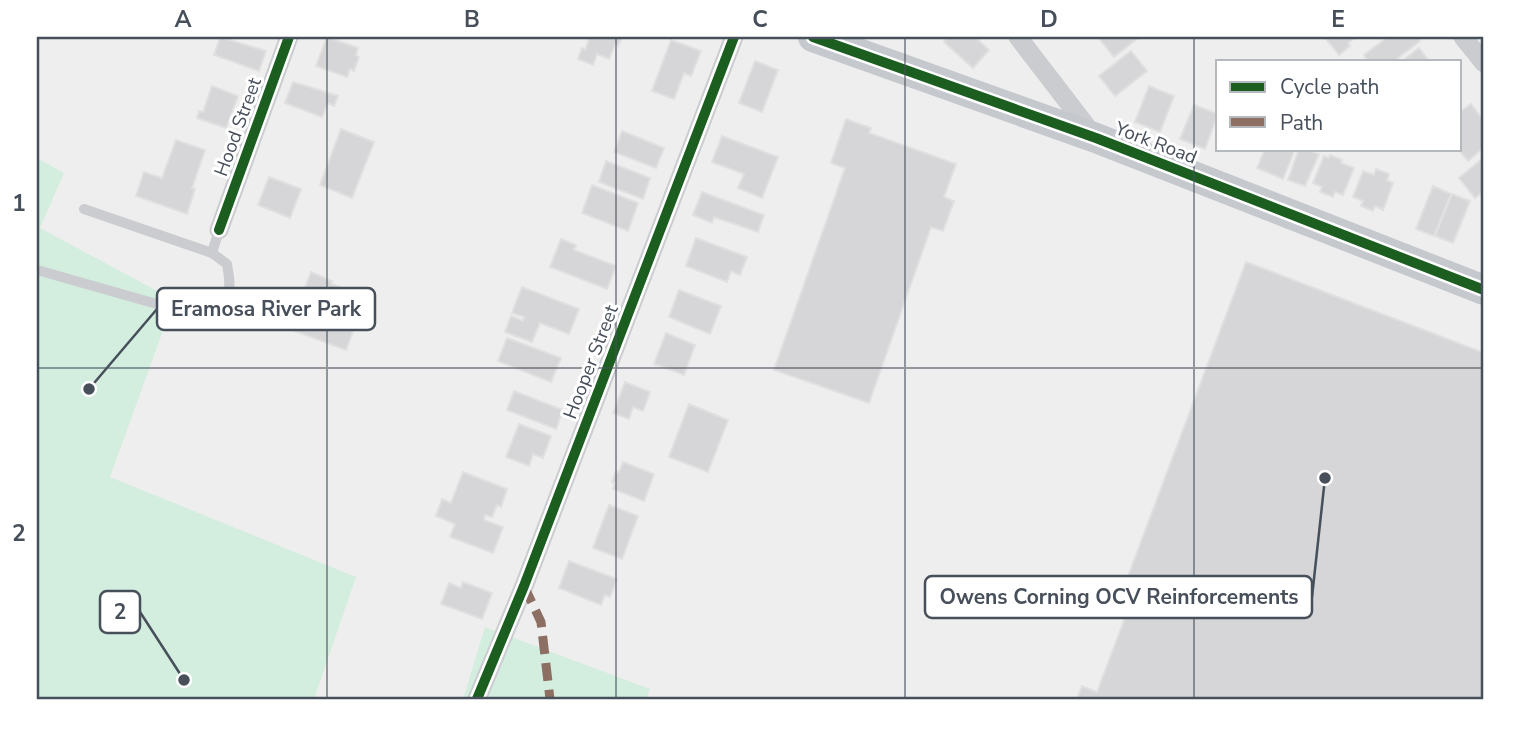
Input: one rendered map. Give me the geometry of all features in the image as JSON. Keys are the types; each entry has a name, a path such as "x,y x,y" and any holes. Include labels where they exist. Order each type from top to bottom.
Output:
{"main road":[{"name":"York Road","path":"813,37 1096,138 1484,290"}],"street":[{"name":"Hood Street","path":"219,230 289,37"},
{"name":"Hooper Street","path":"477,699 524,586 734,37"},
{"path":"1018,37 1096,138"},
{"path":"1463,37 1484,63"}],"lane":[{"path":"37,270 192,314 209,315 227,299 230,280 227,264 212,253 84,209"},
{"path":"212,253 219,230"}],"green space":[{"path":"37,158 64,173 40,228 174,300 110,477 356,577 314,699 37,699"},
{"path":"485,627 650,689 646,699 463,699"}],"building":[{"path":"220,37 266,51 259,71 214,55"},
{"path":"327,37 358,48 356,55 359,57 354,71 350,69 347,77 316,66"},
{"path":"590,37 622,37 618,46 615,44 609,59 597,54 593,65 578,59"},
{"path":"948,37 975,37 989,50 973,68 944,42"},
{"path":"1098,37 1139,37 1114,57"},
{"path":"1331,37 1356,37 1339,55 1327,40"},
{"path":"1388,37 1417,37 1420,41 1395,60 1367,60 1364,55"},
{"path":"671,40 701,51 691,76 684,73 674,99 652,91"},
{"path":"1419,48 1428,60 1403,60"},
{"path":"1131,51 1147,71 1115,96 1099,76"},
{"path":"755,61 778,70 762,112 739,103"},
{"path":"293,82 338,96 334,106 328,103 322,117 285,103"},
{"path":"212,86 238,96 226,128 197,118 199,111 203,112"},
{"path":"1149,86 1174,96 1160,132 1135,122"},
{"path":"1471,104 1484,121 1484,147 1468,161 1459,150 1462,150 1462,111"},
{"path":"1194,105 1216,113 1205,149 1180,139"},
{"path":"846,119 871,128 869,133 956,164 944,197 954,201 943,231 931,227 869,403 774,370 845,168 831,163"},
{"path":"341,129 374,142 352,198 320,185"},
{"path":"622,131 664,148 656,168 614,152"},
{"path":"722,136 778,157 762,198 738,188 744,174 712,162"},
{"path":"176,140 205,150 192,188 195,189 187,214 136,196 144,172 162,178"},
{"path":"1265,150 1295,150 1283,179 1257,168"},
{"path":"1299,150 1314,150 1319,154 1305,186 1288,180"},
{"path":"1330,155 1354,168 1343,195 1335,192 1333,197 1320,192 1322,187 1313,183 1324,156 1329,158"},
{"path":"1482,159 1484,191 1475,198 1459,178"},
{"path":"606,161 650,178 643,199 599,182"},
{"path":"1376,169 1389,174 1387,180 1393,183 1383,210 1375,206 1373,211 1361,206 1363,201 1353,197 1363,171 1374,175"},
{"path":"269,177 301,189 290,218 258,205"},
{"path":"592,185 638,203 628,231 582,213"},
{"path":"1433,186 1451,194 1434,236 1416,229"},
{"path":"702,192 764,215 758,232 714,217 712,223 693,215"},
{"path":"1452,194 1470,201 1453,243 1435,236"},
{"path":"696,238 747,257 740,275 731,271 727,282 686,266"},
{"path":"561,239 576,245 574,250 616,266 607,289 550,267"},
{"path":"1246,262 1484,353 1484,699 1077,699 1082,686 1097,692 1129,607 1118,603"},
{"path":"311,272 332,281 331,284 366,297 346,350 289,329"},
{"path":"522,287 579,309 569,334 540,323 532,342 505,332 511,316 523,321 524,317 512,313"},
{"path":"679,290 721,306 710,334 669,317"},
{"path":"666,333 695,345 684,375 654,364"},
{"path":"507,338 561,358 551,382 498,361"},
{"path":"625,382 650,392 643,411 633,407 629,419 613,413"},
{"path":"514,391 563,410 556,429 507,410"},
{"path":"689,404 728,420 708,472 669,457"},
{"path":"519,424 551,436 543,458 533,454 529,466 506,457"},
{"path":"623,462 654,474 644,501 613,489 615,483 612,482 616,471 619,472"},
{"path":"463,472 507,489 501,507 497,505 492,517 485,515 484,520 503,527 493,553 450,537 455,524 436,516 442,499 451,503"},
{"path":"609,505 638,516 622,559 593,548"},
{"path":"569,561 617,579 610,597 605,595 601,605 559,588"},
{"path":"463,582 492,593 482,619 441,604 449,583 461,588"}],"marked path":[{"path":"524,586 541,622 550,699"}],"cycle path":[{"path":"219,230 289,37"},
{"path":"477,699 524,586 734,37"},
{"path":"813,37 1096,138 1484,290"}],"place":[{"name":"Eramosa River Park","path":"89,389"},
{"name":"Owens Corning OCV Reinforcements","path":"1325,478"},
{"name":"2","path":"184,680"}]}
